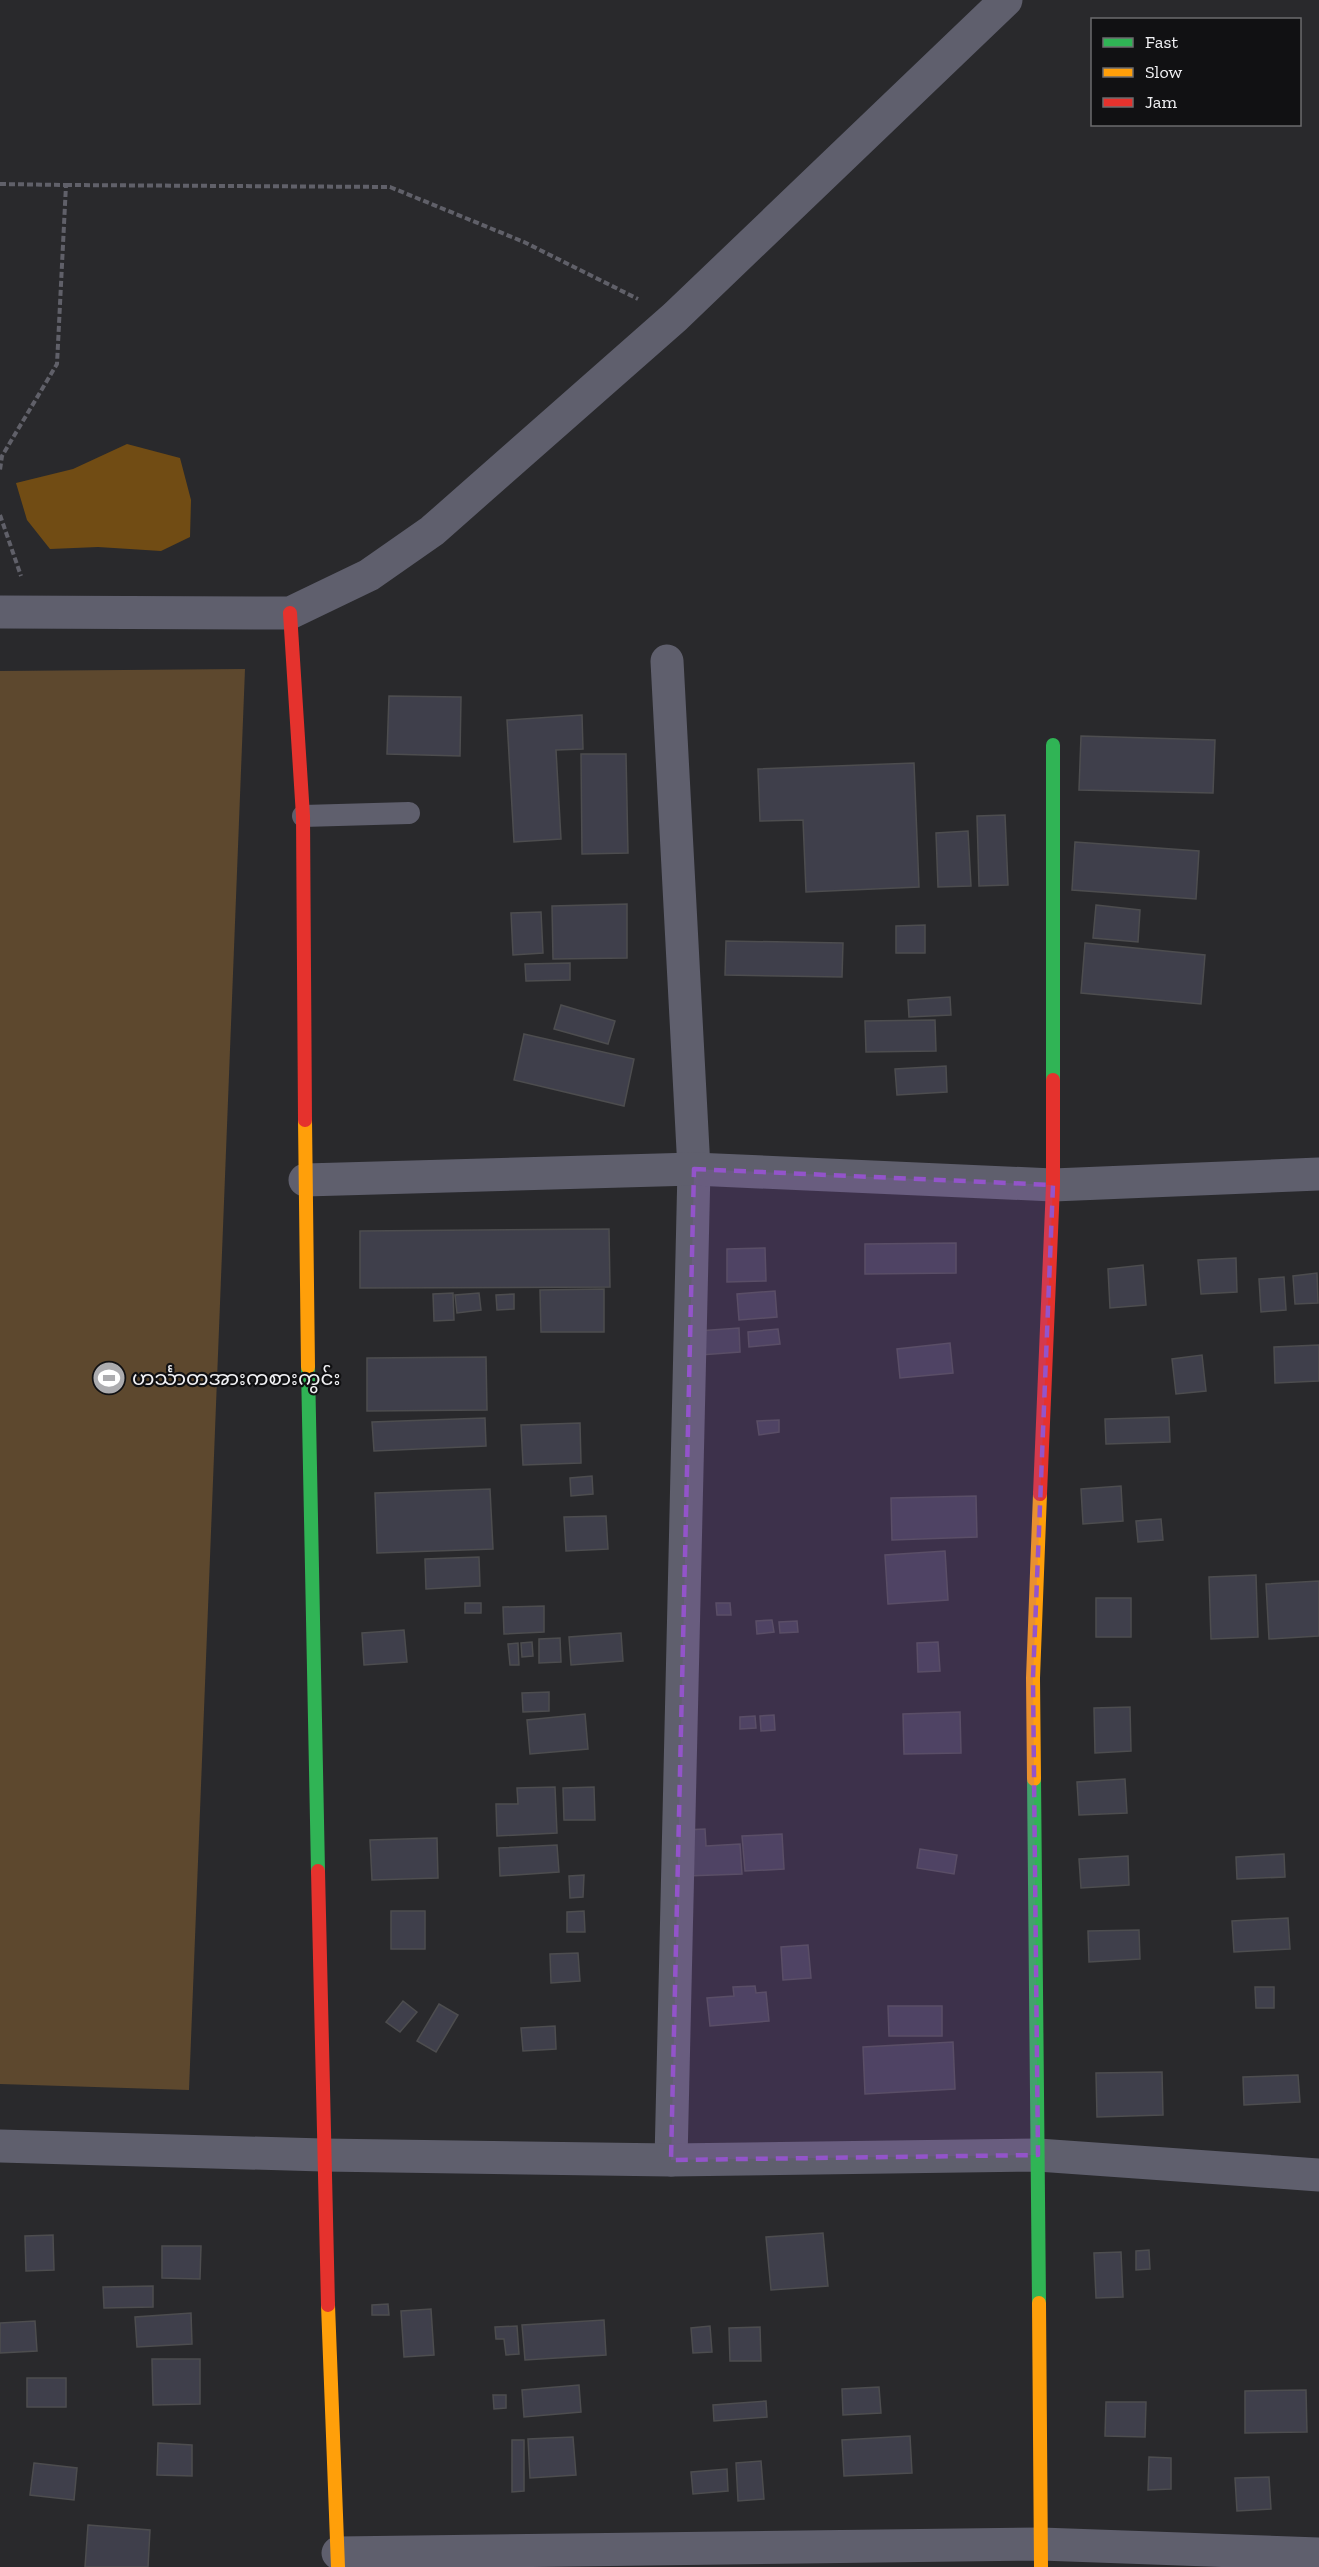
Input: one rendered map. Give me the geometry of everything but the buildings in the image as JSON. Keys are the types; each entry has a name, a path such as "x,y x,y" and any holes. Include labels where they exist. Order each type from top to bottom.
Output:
{"street":[{"path":"0,612 290,613 369,576 432,531 675,317 1006,0"},
{"path":"290,613 303,816 304,1180 323,2155 338,2560 1319,2554"},
{"path":"667,661 694,1169 670,2160"},
{"path":"1041,2556 1033,1678 1053,1185 1053,745"},
{"path":"304,1180 694,1169 1053,1185 1319,1174"},
{"path":"0,2146 323,2155 670,2160 1038,2155 1319,2175"}],"lane":[{"path":"303,816 409,813"}],"path":[{"path":"0,184 390,187 524,242 675,317"},
{"path":"0,470 2,456 57,364 66,185"},
{"path":"0,514 32,612"}],"highlighted area":[{"path":"694,1169 1053,1185 1033,1678 1038,2155 671,2160"}],"shaded area":[{"path":"127,444 180,458 191,500 190,537 161,551 98,547 50,549 27,520 16,483 73,469"},
{"name":"ဟင်္သာတအားကစားကွင်း","path":"245,669 189,2090 0,2084 0,671"}],"traffic: fast":[{"path":"1053,745 1053,1080"},
{"path":"308,1367 318,1871"},
{"path":"1034,1779 1039,2303"}],"traffic: slow":[{"path":"305,1120 308,1367"},
{"path":"1034,1779 1033,1678 1040,1494"},
{"path":"1039,2303 1041,2567"},
{"path":"328,2305 338,2567"}],"traffic: jam":[{"path":"290,613 303,816 305,1120"},
{"path":"1040,1494 1053,1185 1053,1080"},
{"path":"318,1871 328,2305"}],"place":[{"name":"ဟင်္သာတအားကစားကွင်း","path":"109,1378"}]}
